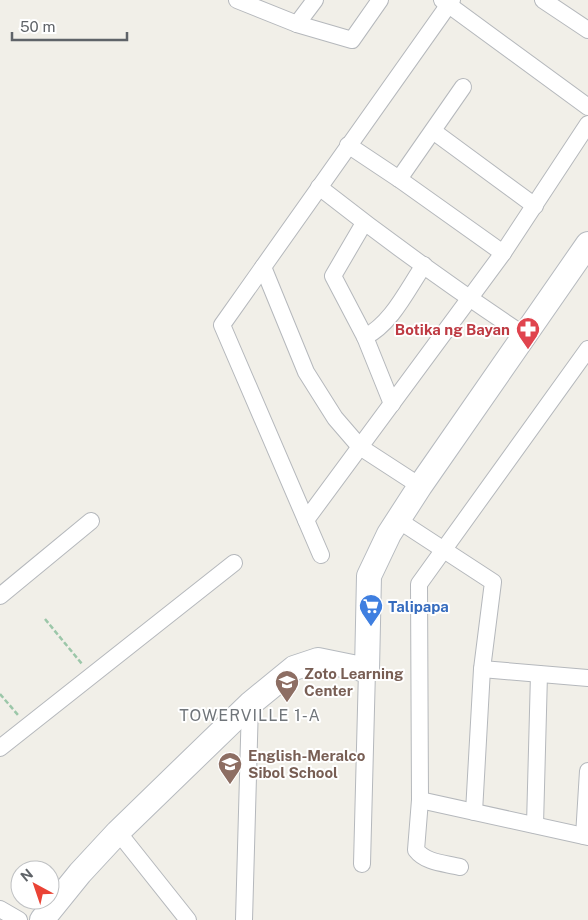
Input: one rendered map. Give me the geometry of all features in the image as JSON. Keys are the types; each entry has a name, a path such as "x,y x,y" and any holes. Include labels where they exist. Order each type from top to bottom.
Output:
{"street":[{"path":"237,0 297,24 352,40 380,0"},
{"path":"297,24 315,0"},
{"path":"543,0 588,30"},
{"path":"321,556 222,325 448,2 588,107"},
{"path":"399,179 463,87"},
{"path":"306,520 470,299 535,206 588,124"},
{"path":"433,131 535,206"},
{"path":"348,145 503,252"},
{"path":"318,187 364,223 524,335"},
{"path":"364,223 333,276 365,337 392,404"},
{"path":"362,864 369,576 389,534 420,486 588,244"},
{"path":"365,337 378,331 424,265"},
{"path":"263,267 306,372 335,418 360,447 420,486"},
{"path":"460,867 428,860 416,850 420,800 419,584 588,349"},
{"path":"398,520 493,582 482,669 474,812"},
{"path":"0,596 91,521"},
{"path":"0,748 234,563"},
{"path":"42,920 80,872 118,832 250,704 294,668 318,660 367,670"},
{"path":"482,669 588,678"},
{"path":"534,825 539,674"},
{"path":"244,920 250,704"},
{"path":"420,800 586,837 588,771"},
{"path":"118,832 188,920"},
{"path":"0,909 19,920"}],"path":[{"path":"45,619 90,675"},
{"path":"0,694 28,726"}],"place":[{"name":"Botika ng Bayan","path":"528,350"},
{"name":"Talipapa","path":"371,627"},
{"name":"Zoto Learning Center","path":"287,703"},
{"name":"English-Meralco Sibol School","path":"230,785"}],"district":[{"name":"TOWERVILLE 1-A","path":"250,715"}]}
